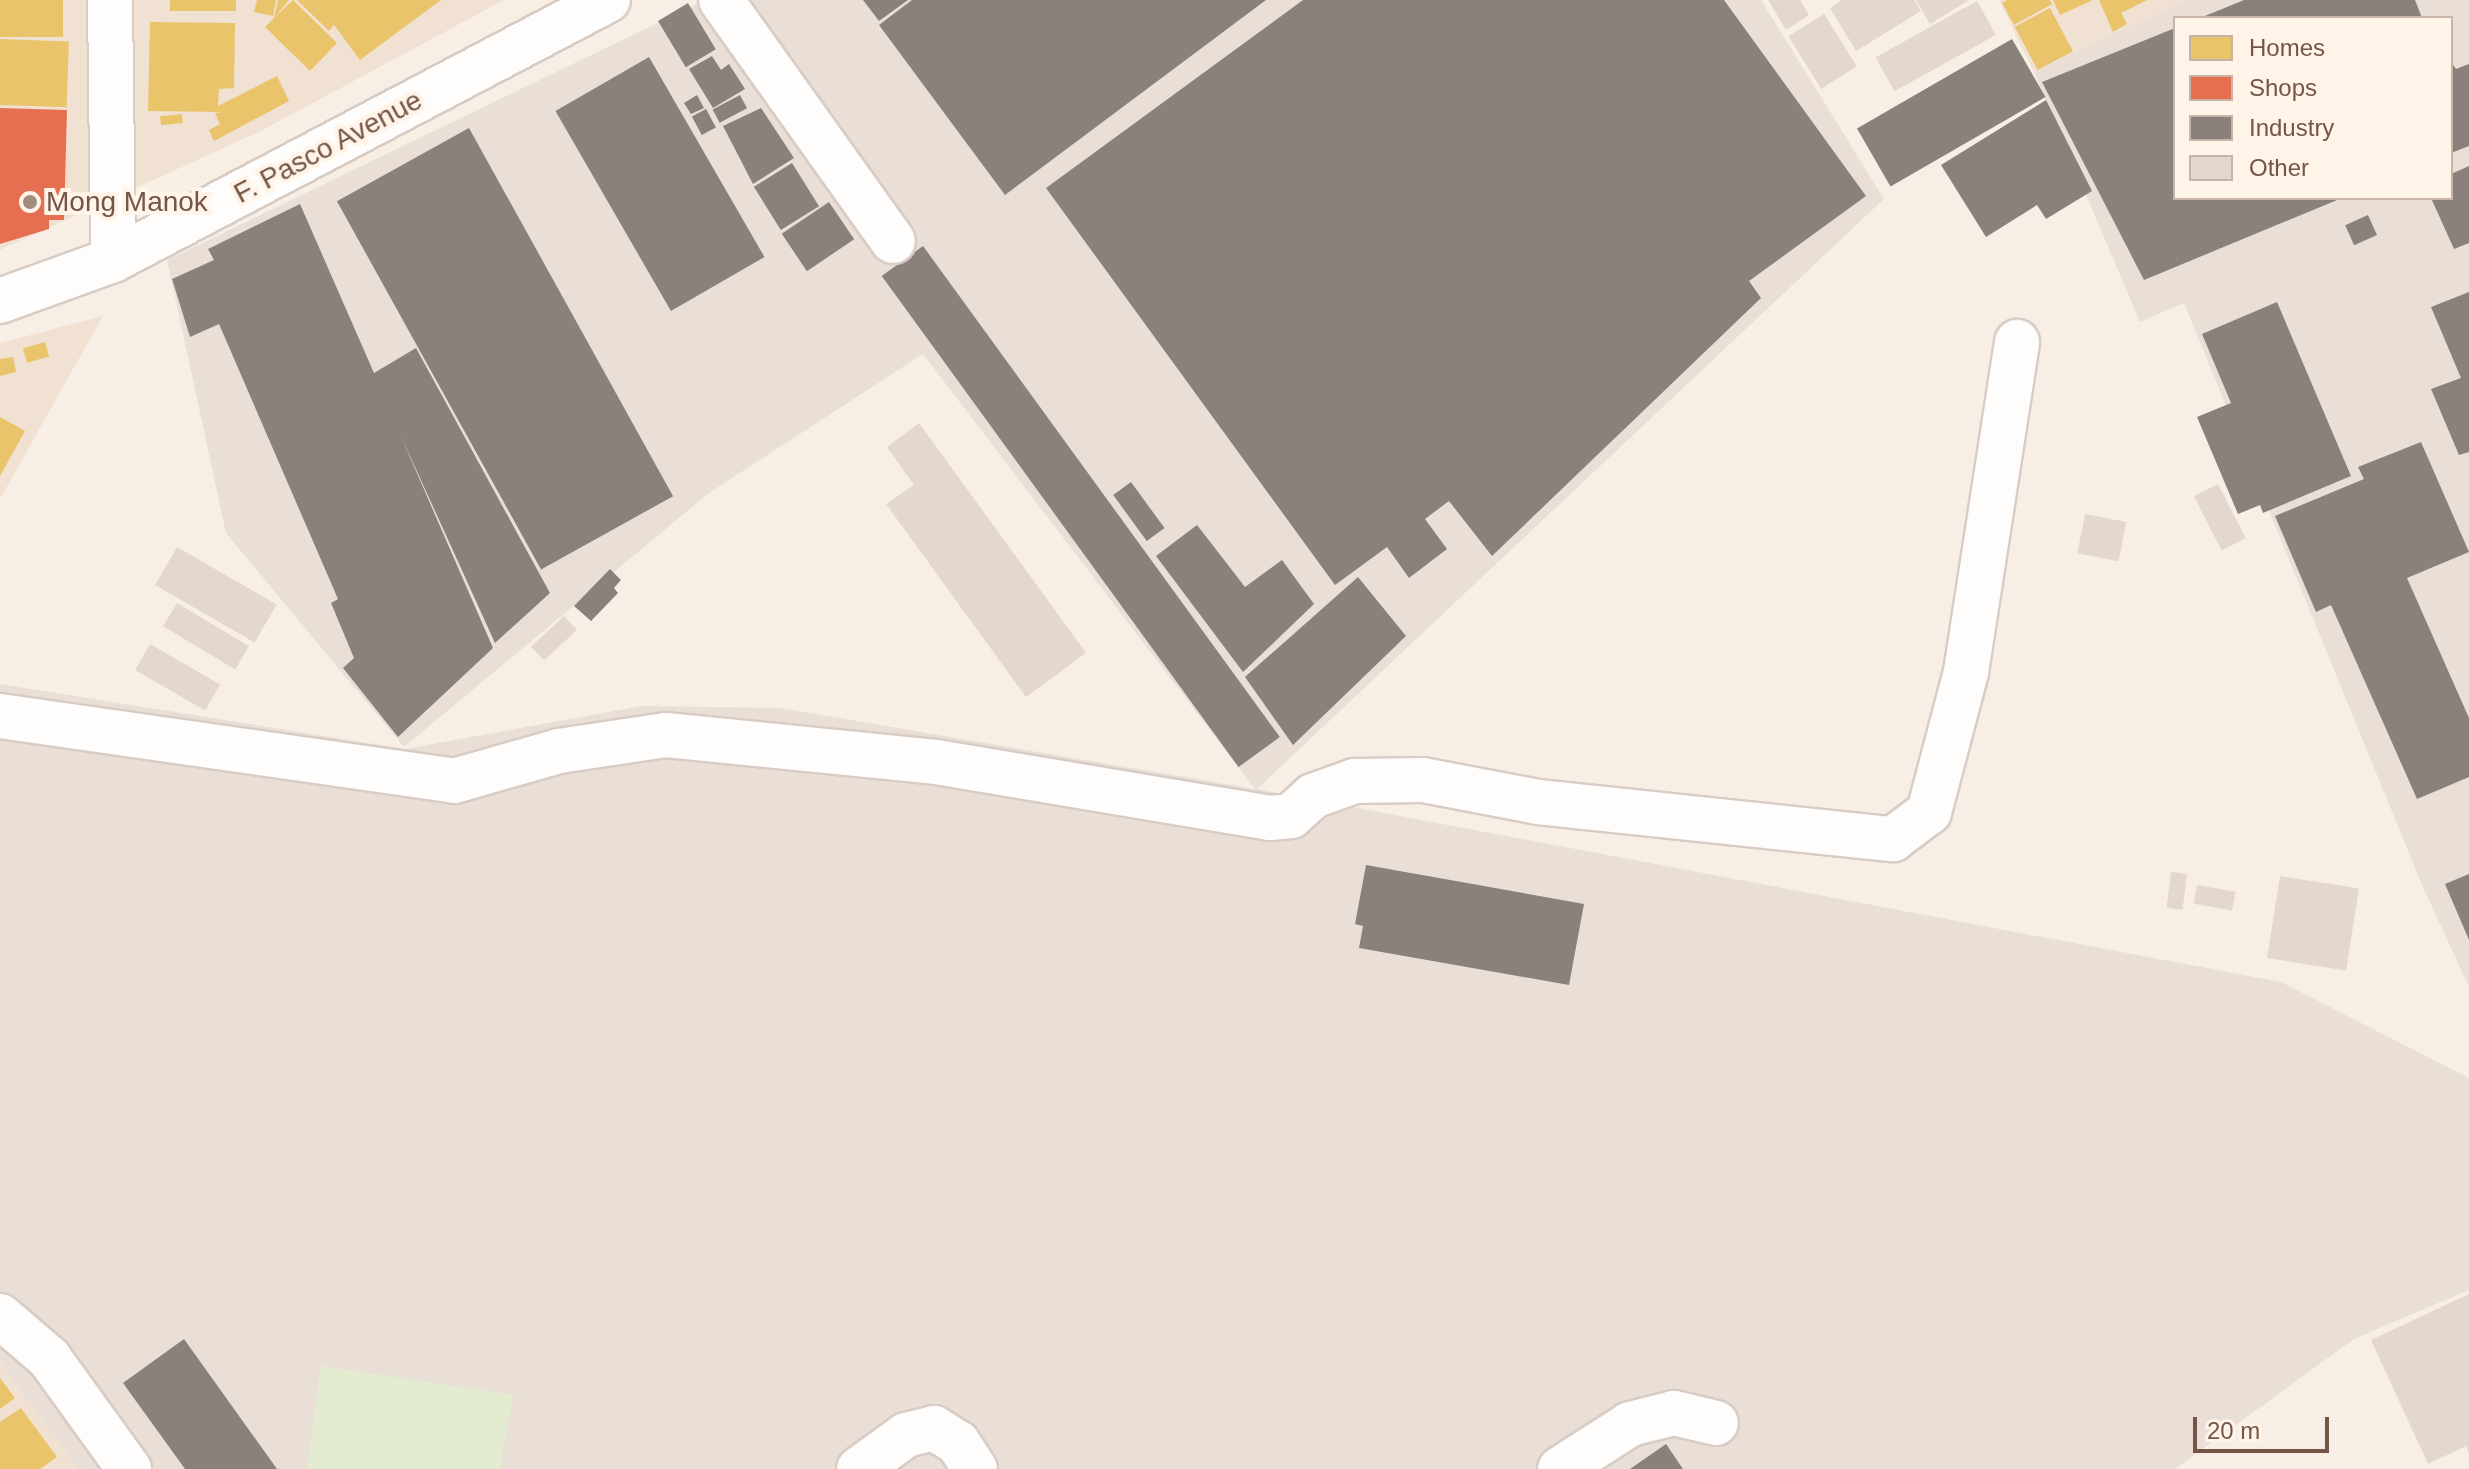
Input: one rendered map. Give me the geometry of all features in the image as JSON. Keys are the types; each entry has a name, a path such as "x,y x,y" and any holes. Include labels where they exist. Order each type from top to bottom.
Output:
{"street":[{"path":"110,0 113,260"},
{"name":"F. Pasco Avenue","path":"0,301 113,260 608,0"},
{"path":"721,0 893,241"},
{"path":"0,716 454,781 559,751 666,735 936,762 1270,818 1291,816 1313,796 1355,781 1423,780 1538,802 1893,839 1929,812 1966,672 2017,342"},
{"path":"0,1316 49,1358 129,1469"},
{"path":"1560,1469 1630,1424 1674,1413 1716,1423"},
{"path":"859,1469 906,1435 934,1428 958,1443 975,1469"}],"shaded area":[{"path":"0,0 504,0 259,132 0,250"},
{"path":"705,0 1761,0 1884,199 1257,789 2281,982 2469,1078 2469,1290 2354,1339 2175,1469 78,1469 0,1362 0,684 405,749 642,706 780,708 1255,789 923,354 709,493 404,747 226,533 167,260"},
{"path":"1999,0 2185,0 2034,72"},
{"path":"2185,0 2469,0 2469,987 2422,885 2184,303 2140,322 2034,72"},
{"path":"103,316 0,499 0,343"},
{"path":"0,1362 78,1469 0,1469"}],"green space":[{"path":"321,1366 513,1395 500,1469 307,1469"}],"building: Homes":[{"path":"0,0 63,0 63,37 0,37"},
{"path":"170,0 236,0 236,11 170,11"},
{"path":"257,0 276,0 273,16 254,12"},
{"path":"278,0 289,0 275,17 293,0 337,43 310,71 265,27 274,18"},
{"path":"297,0 441,0 360,60 334,25 329,31"},
{"path":"2007,0 2050,0 2052,4 2014,25 2002,3"},
{"path":"2053,0 2093,0 2060,15"},
{"path":"2099,0 2147,0 2121,13 2127,24 2113,32"},
{"path":"2050,8 2073,51 2038,70 2015,27"},
{"path":"150,22 235,23 234,88 219,89 218,106 277,76 289,101 214,141 209,130 220,124 215,113 223,112 148,111"},
{"path":"0,39 69,41 67,107 0,105"},
{"path":"182,114 183,123 161,125 160,116"},
{"path":"45,342 49,356 27,363 23,348"},
{"path":"13,357 16,372 0,376 0,359"},
{"path":"0,417 25,431 0,476"},
{"path":"0,1378 15,1398 0,1409"},
{"path":"21,1408 57,1457 40,1469 0,1469 0,1422"}],"building: Shops":[{"path":"0,108 67,110 64,220 49,220 49,229 0,244"}],"building: Industry":[{"path":"863,0 908,0 879,21"},
{"path":"912,0 1266,0 1005,195 879,25"},
{"path":"1303,0 1724,0 1866,196 1749,281 1761,298 1492,556 1449,501 1425,519 1447,549 1409,578 1387,547 1335,585 1046,188"},
{"path":"2244,0 2415,0 2421,16 2205,16"},
{"path":"688,3 716,49 686,67 658,21"},
{"path":"2173,29 2173,200 2337,200 2144,280 2042,82"},
{"path":"2012,39 2046,97 1890,187 1857,128"},
{"path":"712,56 721,70 729,64 745,89 713,108 689,69"},
{"path":"649,57 764,257 671,311 555,111"},
{"path":"2469,64 2469,146 2453,152 2453,65 2456,69"},
{"path":"697,95 704,108 691,114 684,103"},
{"path":"740,95 747,108 720,123 713,110"},
{"path":"2046,100 2092,191 2046,219 2037,205 1986,237 1941,165"},
{"path":"761,108 794,158 753,184 723,126"},
{"path":"706,109 716,128 702,135 692,117"},
{"path":"469,128 673,496 541,569 337,201"},
{"path":"792,163 819,206 781,230 754,187"},
{"path":"2469,166 2469,243 2454,249 2432,200 2453,200 2453,173"},
{"path":"829,202 854,239 807,271 782,234"},
{"path":"300,204 374,373 416,348 550,593 495,643 400,434 493,648 398,737 343,668 354,658 331,603 338,599 219,324 190,337 172,279 214,260 208,249"},
{"path":"2368,215 2377,235 2354,245 2345,225"},
{"path":"923,246 1280,737 1239,767 882,276"},
{"path":"2469,292 2469,452 2459,455 2431,389 2461,378 2431,307"},
{"path":"2277,302 2351,476 2263,513 2260,505 2238,514 2197,417 2231,403 2202,334"},
{"path":"2421,442 2469,552 2407,578 2469,718 2469,777 2417,799 2331,605 2316,612 2275,516 2364,479 2358,467"},
{"path":"1131,482 1165,528 1147,541 1113,495"},
{"path":"1197,525 1245,587 1282,560 1314,604 1243,672 1156,556"},
{"path":"610,569 621,580 614,588 618,593 591,621 574,606"},
{"path":"1358,577 1406,636 1293,745 1245,677"},
{"path":"1366,865 1584,904 1569,985 1359,948 1363,926 1355,924"},
{"path":"2469,874 2469,940 2445,884"},
{"path":"184,1339 277,1469 185,1469 123,1383"},
{"path":"1666,1444 1683,1469 1630,1469"}],"building: Other":[{"path":"1768,0 1800,0 1809,15 1786,30"},
{"path":"1842,0 1914,0 1921,11 1856,51 1830,8"},
{"path":"1916,0 1969,0 1930,24"},
{"path":"1977,1 1996,35 1894,91 1876,57"},
{"path":"1824,14 1857,67 1821,89 1788,36"},
{"path":"919,423 1086,653 1026,697 886,504 914,485 887,447"},
{"path":"2218,484 2246,538 2222,551 2194,496"},
{"path":"2085,514 2126,522 2119,561 2077,553"},
{"path":"177,547 277,604 255,643 155,585"},
{"path":"177,603 249,646 235,669 163,626"},
{"path":"564,616 577,630 544,661 531,647"},
{"path":"150,644 220,684 205,710 135,670"},
{"path":"2171,872 2187,874 2182,910 2167,908"},
{"path":"2280,876 2359,889 2346,970 2267,958"},
{"path":"2197,885 2235,892 2232,910 2194,904"},
{"path":"2469,1294 2469,1453 2466,1446 2428,1464 2371,1340"}],"place":[{"name":"Mong Manok","path":"30,202"}]}
